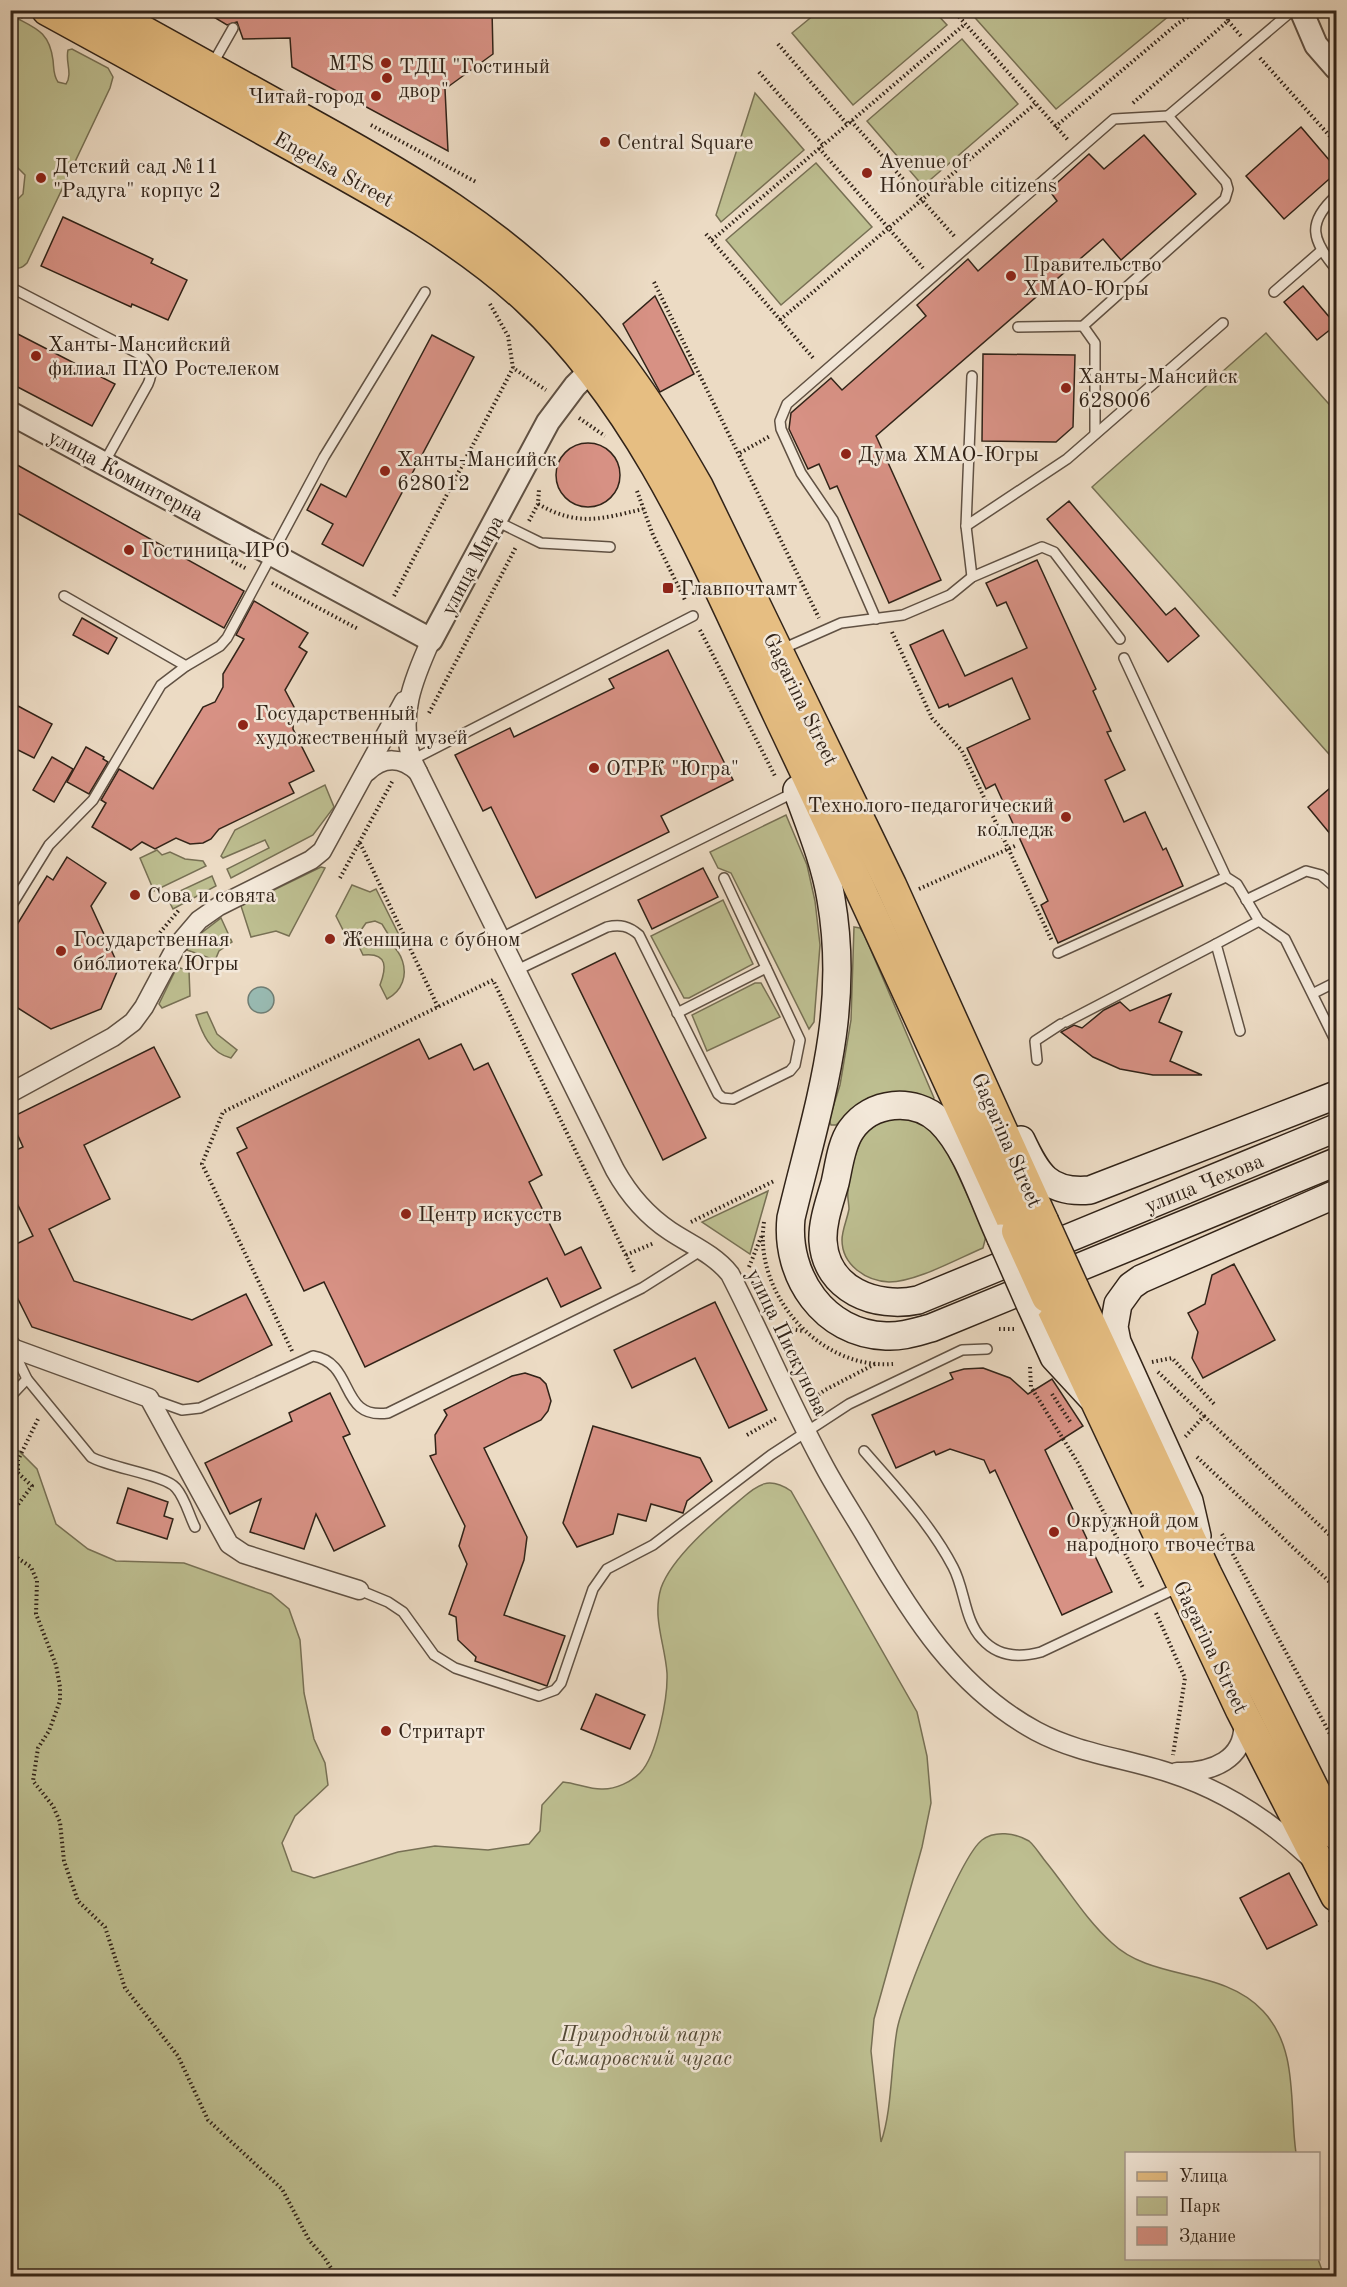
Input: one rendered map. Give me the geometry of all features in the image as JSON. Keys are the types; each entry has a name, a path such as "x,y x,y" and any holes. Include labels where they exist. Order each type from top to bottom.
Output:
{"main road":[{"name":"Engelsa Street","path":"46,10 98,18 211,68 404,176 461,213 548,284 601,362"},
{"name":"Engelsa Street","path":"98,18 436,228 483,262 601,362"},
{"name":"Gagarina Street","path":"601,362 639,438 897,888 968,1054 1017,1226"},
{"name":"Gagarina Street","path":"601,362 651,408 698,487 768,662"},
{"path":"673,496 678,540 797,790 897,888 936,956 1029,1157 1043,1178 1058,1188 1079,1191 1102,1187 1336,1095"},
{"path":"768,662 797,790"},
{"name":"улица Чехова","path":"797,790 825,870 832,900 837,1017 832,1048 789,1232 792,1260 807,1292 820,1307 842,1324 869,1335 888,1337 908,1335 1059,1289 1336,1162"},
{"name":"Gagarina Street","path":"897,888 1017,1226"},
{"path":"968,1054 1011,1117"},
{"name":"улица Чехова","path":"1059,1289 1017,1226 959,1144 929,1112 906,1105 875,1110 851,1130 845,1143 823,1239 830,1264 849,1288 870,1300 885,1304 918,1300 1071,1238 1336,1128"},
{"path":"1194,1579 1189,1501 1117,1342 1114,1327 1115,1312 1122,1296 1142,1279 1336,1194"},
{"path":"1017,1226 1059,1289"},
{"name":"Gagarina Street","path":"1059,1289 1094,1401 1336,1834"},
{"name":"Gagarina Street","path":"1059,1289 1194,1579 1241,1710 1330,1883"}],"street":[{"path":"1301,10 1316,45 1336,68"},
{"name":"улица Мира","path":"431,640 548,422 562,403 601,362"},
{"name":"улица Коминтерна","path":"10,413 431,640"},
{"name":"улица Пискунова","path":"431,640 410,690 405,728 415,766 625,1188 647,1213 676,1225 730,1274 822,1462 904,1600 941,1653 969,1682 1015,1720 1058,1742 1096,1755 1169,1772 1216,1791 1258,1814 1330,1883"},
{"path":"10,1093 113,1037 133,1022 188,931 219,906 311,860 332,837 410,690"},
{"path":"368,772 375,764 391,759 415,766"},
{"path":"11,1346 149,1398 229,1544 244,1554 359,1590"},
{"name":"улица Пискунова","path":"1169,1772 1198,1771 1227,1761 1240,1745 1244,1733 1241,1710"}],"lane":[{"path":"881,618 833,520 801,473 781,429 780,421 787,404 1114,119 1168,116 1293,10"},
{"path":"211,68 233,28"},
{"path":"1018,327 1083,326 1227,194 1226,182 1168,116"},
{"path":"1336,196 1322,209 1316,220 1316,232 1321,251 1336,269"},
{"path":"1274,292 1321,251"},
{"path":"10,287 141,355 148,363 151,373 148,384 104,464"},
{"path":"10,908 49,845 93,800 161,685 186,666 220,646 227,638 324,458 425,292"},
{"path":"966,526 1067,459 1223,323"},
{"path":"1083,326 1095,343 1095,434"},
{"path":"972,376 966,526 972,577"},
{"path":"496,521 541,543 610,547"},
{"path":"768,662 841,623 903,615 950,595 972,577 1035,549 1049,548 1120,639"},
{"path":"64,596 186,666"},
{"path":"415,766 693,616"},
{"path":"1124,658 1226,877 1237,884 1259,921 1285,939 1314,993 1336,1042"},
{"path":"501,938 797,790"},
{"path":"1246,900 1306,871 1321,874 1336,888"},
{"path":"1058,953 1226,877"},
{"path":"517,970 608,927 617,924 626,926 639,935 718,1094 723,1098 733,1099 784,1075 795,1065 800,1040 724,878"},
{"path":"1037,1060 1035,1041 1063,1023 1259,921"},
{"path":"1216,944 1240,1031"},
{"path":"677,1013 766,968"},
{"path":"1314,993 1336,982"},
{"path":"149,1398 182,1410 200,1408 313,1356 326,1358 337,1367 355,1402 362,1410 375,1415 388,1413 642,1288 702,1250"},
{"path":"11,1346 27,1379 91,1457 103,1464 165,1481 176,1487 195,1527"},
{"path":"359,1590 388,1602 402,1612 442,1662 532,1695 549,1694 561,1683 592,1589 607,1569 653,1545 771,1455 849,1404 924,1366 962,1350 987,1349"},
{"path":"10,1397 27,1379"},
{"path":"864,1451 932,1532 955,1570 973,1626 982,1640 1009,1655 1024,1657 1041,1652 1194,1579"}],"path":[{"path":"953,10 1055,127 1078,150"},
{"path":"1055,127 1177,24 1199,10"},
{"path":"1227,10 1228,21 1336,143"},
{"path":"1114,119 1228,21"},
{"path":"712,240 965,24"},
{"path":"778,44 965,249"},
{"path":"759,72 931,278"},
{"path":"780,320 1035,104"},
{"path":"706,234 825,371"},
{"path":"654,282 740,453 820,623"},
{"path":"405,626 412,610 392,599 513,368"},
{"path":"562,403 607,438"},
{"path":"740,453 773,434"},
{"path":"634,481 653,535 768,762"},
{"path":"538,504 558,515 576,520 598,520 644,509"},
{"path":"881,618 932,718 962,751 1058,953"},
{"path":"360,842 438,1007"},
{"path":"897,888 1017,845"},
{"path":"340,878 346,868"},
{"path":"897,888 924,900"},
{"path":"297,1362 202,1164 223,1112 493,980 642,1288"},
{"path":"626,1255 676,1225 690,1222 774,1181"},
{"path":"676,1225 690,1222 699,1228"},
{"path":"749,1268 762,1234"},
{"path":"744,1261 753,1277"},
{"path":"772,1317 782,1337"},
{"path":"777,1327 804,1331"},
{"path":"1013,1328 1023,1334"},
{"path":"1145,1354 1157,1382"},
{"path":"1149,1362 1172,1358 1215,1405"},
{"path":"1030,1359 1031,1387 1078,1463 1150,1601 1185,1678 1174,1753"},
{"path":"1149,1362 1336,1541"},
{"path":"808,1402 875,1364"},
{"path":"808,1388 813,1398"},
{"path":"1055,1398 1071,1423"},
{"path":"10,1515 32,1486 18,1473 18,1460 45,1402"},
{"path":"1177,1432 1181,1442 1204,1416"},
{"path":"1190,1450 1336,1588"},
{"path":"1218,1526 1336,1745"},
{"path":"10,1552 31,1567 37,1581 36,1614 56,1665 60,1701 49,1731 38,1748 33,1781 53,1806 60,1822 64,1861 78,1901 105,1927 125,1988 178,2056 208,2120 282,2189 309,2240 324,2257 336,2277"}],"green space":[{"path":"820,10 934,11 947,25 853,105 792,33"},
{"path":"969,11 1175,11 1056,109"},
{"name":"Детский сад №11 \"Радуга\" корпус 2","path":"11,15 44,36 51,50 54,74 58,82 66,84 68,80 67,54 68,50 72,49 108,68 113,77 110,88 27,263 18,268 11,266 11,199 17,200 23,194 25,175 18,168 11,168"},
{"path":"962,39 1018,104 923,186 867,121"},
{"path":"755,93 804,150 721,222 716,215"},
{"path":"816,163 872,227 781,305 726,240"},
{"path":"1266,333 1336,412 1336,762 1092,487"},
{"path":"325,785 334,807 313,835 231,878 227,869 269,848 265,840 223,858 221,856 235,830"},
{"path":"786,815 807,865 815,901 820,945 814,1022 809,1029 731,873 718,868 710,852"},
{"path":"157,850 162,855 170,852 185,859 203,861 206,866 154,891 140,858"},
{"path":"321,867 325,868 289,936 276,931 251,937 241,906"},
{"path":"212,876 216,886 173,909 167,897"},
{"path":"352,885 370,892 376,889 401,939 397,941 388,934 382,924 375,921 366,923 359,933 347,938 336,916"},
{"path":"723,900 753,964 689,998 684,998 651,936"},
{"path":"221,918 232,942 219,951 216,958 212,959 187,950 191,941"},
{"path":"854,927 860,928 864,934 934,1098 933,1100 906,1094 881,1097 869,1101 836,1125 831,1125 829,1120 840,1085 851,1020"},
{"path":"367,936 380,938 390,943 398,951 403,961 402,982 397,991 387,999 380,985 384,963 377,956 363,955 356,940"},
{"path":"177,967 189,971 190,996 162,1008 159,1004"},
{"path":"755,983 761,983 780,1017 707,1051 692,1015"},
{"path":"207,1012 217,1034 237,1050 231,1058 212,1047 204,1035 196,1015"},
{"path":"906,1118 921,1122 942,1140 986,1236 983,1248 936,1269 900,1281 880,1281 857,1270 846,1257 843,1249 842,1236 849,1209 850,1176 857,1151 868,1131 881,1122"},
{"path":"768,1191 750,1254 702,1222"},
{"name":"Природный парк Самаровский чугас","path":"10,1447 19,1451 37,1469 56,1524 88,1549 116,1561 184,1563 271,1594 289,1609 300,1640 304,1693 314,1739 325,1763 328,1785 295,1816 282,1843 292,1871 314,1878 398,1852 435,1846 488,1850 529,1844 540,1831 542,1805 563,1782 608,1789 628,1782 640,1773 652,1754 666,1696 666,1662 658,1610 661,1588 667,1576 674,1564 695,1540 752,1490 770,1483 783,1486 791,1491 917,1712 927,1756 931,1803 922,1847 874,2019 871,2051 881,2142 885,2130 895,2043 901,2014 947,1899 982,1840 999,1834 1018,1836 1031,1843 1094,1924 1112,1943 1147,1964 1228,1987 1246,1997 1263,2011 1274,2026 1287,2060 1296,2152 1125,2152 1125,2260 1318,2260 1324,2276 11,2276"}],"water":[{"path":"261,987 271,990 274,1000 271,1010 261,1013 251,1010 248,1000 251,990"}],"building":[{"name":"ТДЦ \"Гостиный двор\"","path":"202,10 492,10 493,54 445,89 448,151 292,67 290,38 243,39 237,22 227,25"},
{"path":"1301,127 1336,168 1336,173 1284,219 1246,176"},
{"path":"1144,135 1196,194 1121,260 1103,239 876,436 941,580 889,603 837,486 830,489 819,464 808,469 789,429 791,413 831,378 842,390 926,316 917,305 968,259 978,271 1057,201 1049,190 1089,154 1104,169"},
{"path":"63,217 153,259 151,263 187,280 168,320 132,304 131,307 41,266"},
{"path":"1303,286 1336,325 1317,340 1284,302"},
{"path":"655,296 694,374 660,392 623,324"},
{"name":"Ханты-Мансийский филиал ПАО Ростелеком","path":"10,330 115,384 92,426 10,383"},
{"path":"432,335 474,357 363,566 322,544 333,524 307,510 321,484 346,497"},
{"path":"983,354 1075,355 1073,427 1056,442 982,441"},
{"path":"582,443 594,443 611,452 618,463 620,475 618,487 611,498 594,507 582,507 570,502 561,493 556,481 556,469 561,457 570,448"},
{"path":"10,461 244,591 224,628 10,509"},
{"path":"1069,501 1166,615 1175,608 1199,636 1168,662 1047,519"},
{"path":"1037,560 1096,689 1093,691 1111,731 1107,732 1125,770 1105,780 1124,822 1145,812 1163,850 1166,848 1183,886 1058,943 1041,905 1048,901 995,784 986,789 967,748 1030,719 1012,678 949,707 948,704 939,708 910,645 943,630 965,676 1027,648 1006,602 997,606 986,583"},
{"name":"Государственный художественный музей","path":"254,601 308,633 299,647 307,652 285,690 294,707 293,729 314,771 289,783 294,793 219,829 211,839 203,843 190,844 176,838 155,849 142,842 131,850 92,827 106,803 101,800 119,769 153,789 203,707 215,702 223,687 223,674 244,639 236,635"},
{"path":"82,618 117,638 108,654 73,635"},
{"name":"ОТРК \"Югра\"","path":"668,650 733,780 661,816 669,832 536,898 491,807 483,811 455,755 510,728 514,737 614,688 609,679"},
{"path":"18,706 52,724 34,758 10,746 10,720"},
{"path":"86,747 104,757 103,759 108,762 89,794 67,782"},
{"path":"52,757 73,769 54,802 33,790"},
{"path":"1336,783 1336,841 1308,807"},
{"name":"Государственная библиотека Югры","path":"67,857 106,883 91,906 119,967 101,1009 51,1029 10,1003 10,936 47,876 53,880"},
{"path":"703,868 718,897 652,929 638,900"},
{"path":"615,953 706,1138 663,1160 572,974"},
{"path":"1171,994 1159,1022 1182,1032 1170,1061 1202,1075 1153,1075 1120,1069 1093,1057 1061,1032 1074,1025 1082,1028 1104,1010 1120,1002 1130,1011"},
{"name":"Центр искусств","path":"419,1039 429,1059 461,1044 474,1070 488,1063 542,1175 529,1182 565,1255 581,1247 601,1288 561,1307 547,1278 365,1367 324,1282 304,1291 237,1153 247,1148 237,1128"},
{"path":"154,1047 180,1097 84,1145 110,1199 49,1229 74,1281 192,1320 246,1294 272,1345 198,1382 32,1327 10,1283 10,1247 33,1236 10,1189 10,1153 23,1147 10,1118"},
{"path":"1234,1264 1275,1340 1203,1378 1192,1358 1198,1332 1188,1313 1205,1304 1212,1275"},
{"path":"715,1302 767,1410 729,1428 695,1358 632,1388 614,1350"},
{"name":"Окружной дом народного твочества","path":"983,1368 1010,1378 1028,1394 1052,1379 1083,1426 1045,1450 1112,1592 1062,1615 995,1470 990,1473 984,1460 950,1449 936,1455 934,1451 896,1468 872,1415 953,1379 950,1373 964,1369"},
{"path":"525,1373 540,1378 546,1384 551,1401 548,1411 541,1420 484,1448 527,1537 524,1560 504,1615 565,1636 547,1686 475,1661 476,1657 458,1640 456,1617 449,1614 467,1564 459,1546 465,1526 430,1456 436,1454 435,1435 447,1415 444,1410 512,1376"},
{"path":"330,1393 350,1434 343,1437 385,1526 334,1551 316,1514 304,1549 250,1532 261,1499 230,1514 205,1463 292,1421 289,1413"},
{"path":"593,1426 700,1458 712,1481 687,1501 683,1513 651,1504 646,1521 618,1514 613,1534 577,1547 563,1523"},
{"path":"128,1488 168,1502 164,1516 173,1519 167,1539 117,1523"},
{"path":"596,1694 645,1715 630,1749 581,1729"},
{"path":"1289,1873 1317,1925 1267,1949 1240,1898"}],"place":[{"name":"MTS","path":"386,63"},
{"name":"ТДЦ \"Гостиный двор\"","path":"387,78"},
{"name":"Читай-город","path":"376,96"},
{"name":"Central Square","path":"605,142"},
{"name":"Avenue of Honourable citizens","path":"867,173"},
{"name":"Детский сад №11 \"Радуга\" корпус 2","path":"41,178"},
{"name":"Правительство ХМАО-Югры","path":"1011,276"},
{"name":"Ханты-Мансийский филиал ПАО Ростелеком","path":"36,356"},
{"name":"Ханты-Мансийск 628006","path":"1066,388"},
{"name":"Дума ХМАО-Югры","path":"846,454"},
{"name":"Ханты-Мансийск 628012","path":"385,471"},
{"name":"Гостиница ИРО","path":"129,550"},
{"name":"Главпочтамт","path":"668,588"},
{"name":"Государственный художественный музей","path":"243,725"},
{"name":"ОТРК \"Югра\"","path":"594,768"},
{"name":"Технолого-педагогический колледж","path":"1066,817"},
{"name":"Сова и совята","path":"135,895"},
{"name":"Женщина с бубном","path":"330,939"},
{"name":"Государственная библиотека Югры","path":"61,951"},
{"name":"Центр искусств","path":"406,1214"},
{"name":"Окружной дом народного твочества","path":"1054,1532"},
{"name":"Стритарт","path":"386,1731"}]}
